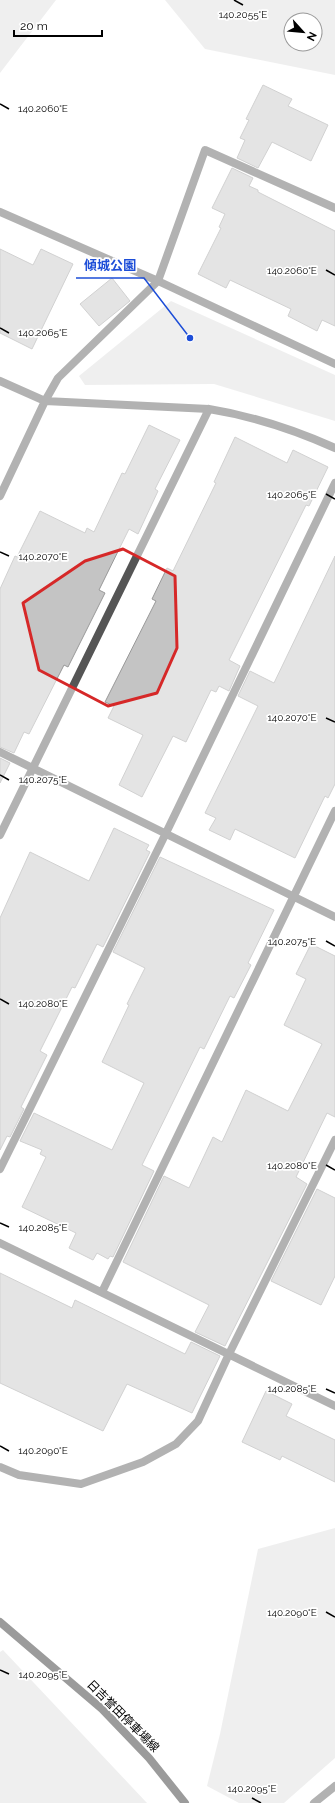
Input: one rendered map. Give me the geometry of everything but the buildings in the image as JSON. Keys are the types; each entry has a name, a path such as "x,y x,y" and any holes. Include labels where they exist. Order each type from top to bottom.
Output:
{"main road":[{"name":"日吉誉田停車場線","path":"0,1622 102,1709 149,1758 185,1803"}],"street":[{"path":"0,496 45,401 58,378 158,281 205,150 335,208"},
{"path":"0,212 158,281 335,364"},
{"path":"0,381 45,401 209,408 234,413 311,437 335,448"},
{"path":"0,835 209,408"},
{"path":"0,1169 166,833 335,483"},
{"path":"0,752 335,917"},
{"path":"102,1292 335,811"},
{"path":"0,1467 20,1475 81,1484 143,1462 176,1444 198,1421 229,1354 335,1140"},
{"path":"0,1243 335,1406"},
{"path":"314,1803 335,1786"}],"highlighted area":[{"path":"123,549 175,576 177,648 157,693 108,706 39,670 23,603 85,561"}],"shaded area":[{"path":"0,0 56,0 0,73"},
{"path":"165,0 335,0 335,75 205,49"},
{"path":"171,301 335,375 335,421 214,384 85,385 79,376"},
{"path":"335,1528 335,1758 284,1803 239,1803 207,1786 220,1734 258,1549"},
{"path":"3,1650 147,1803 0,1803 0,1652"}],"place":[{"name":"傾城公園","path":"190,338"}]}
